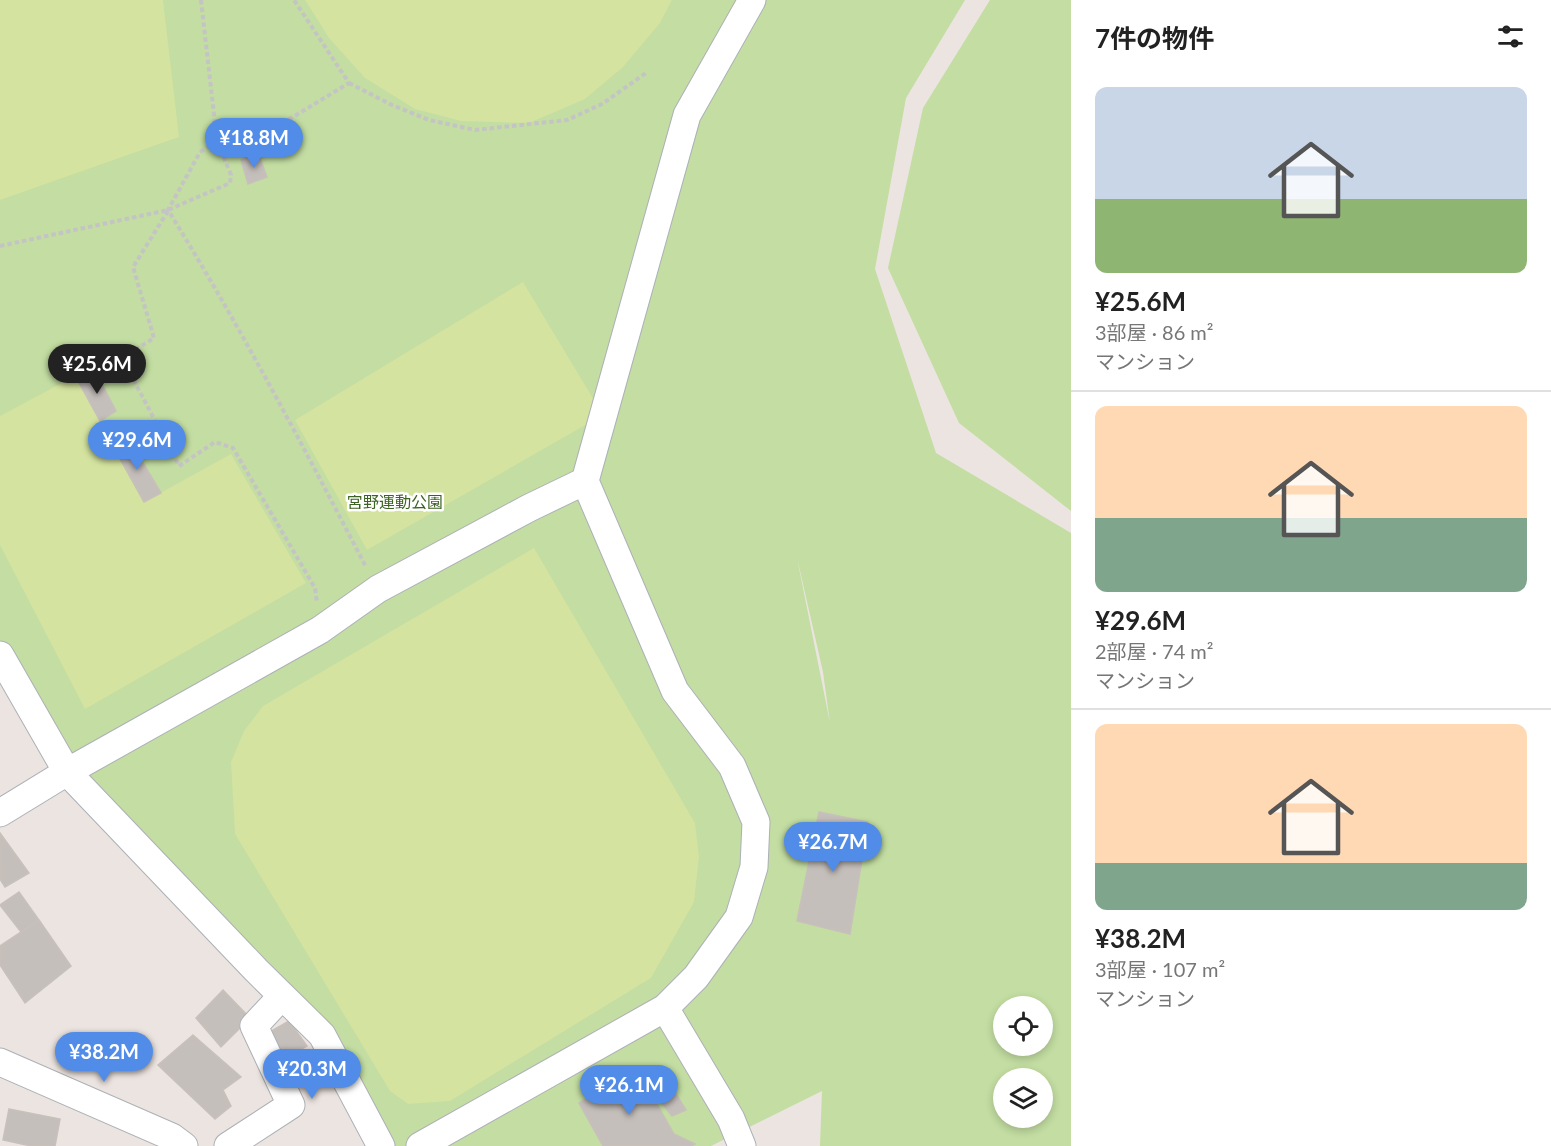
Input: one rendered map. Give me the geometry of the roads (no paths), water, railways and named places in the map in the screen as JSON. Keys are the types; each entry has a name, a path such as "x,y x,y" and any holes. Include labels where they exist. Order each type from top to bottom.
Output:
{"street":[{"path":"420,1146 666,1008 696,976 739,917 754,867 756,822 732,766 675,691 585,481 687,115 752,0"},
{"path":"0,813 67,772 320,630 378,589 529,508 585,481"},
{"path":"0,655 67,772 322,1035 381,1146"},
{"path":"228,1146 291,1105 254,1026 282,996"},
{"path":"666,1008 731,1119 742,1146"},
{"path":"0,1062 172,1137 184,1146"}],"park label":[{"name":"宮野運動公園","path":"395,501"}]}
